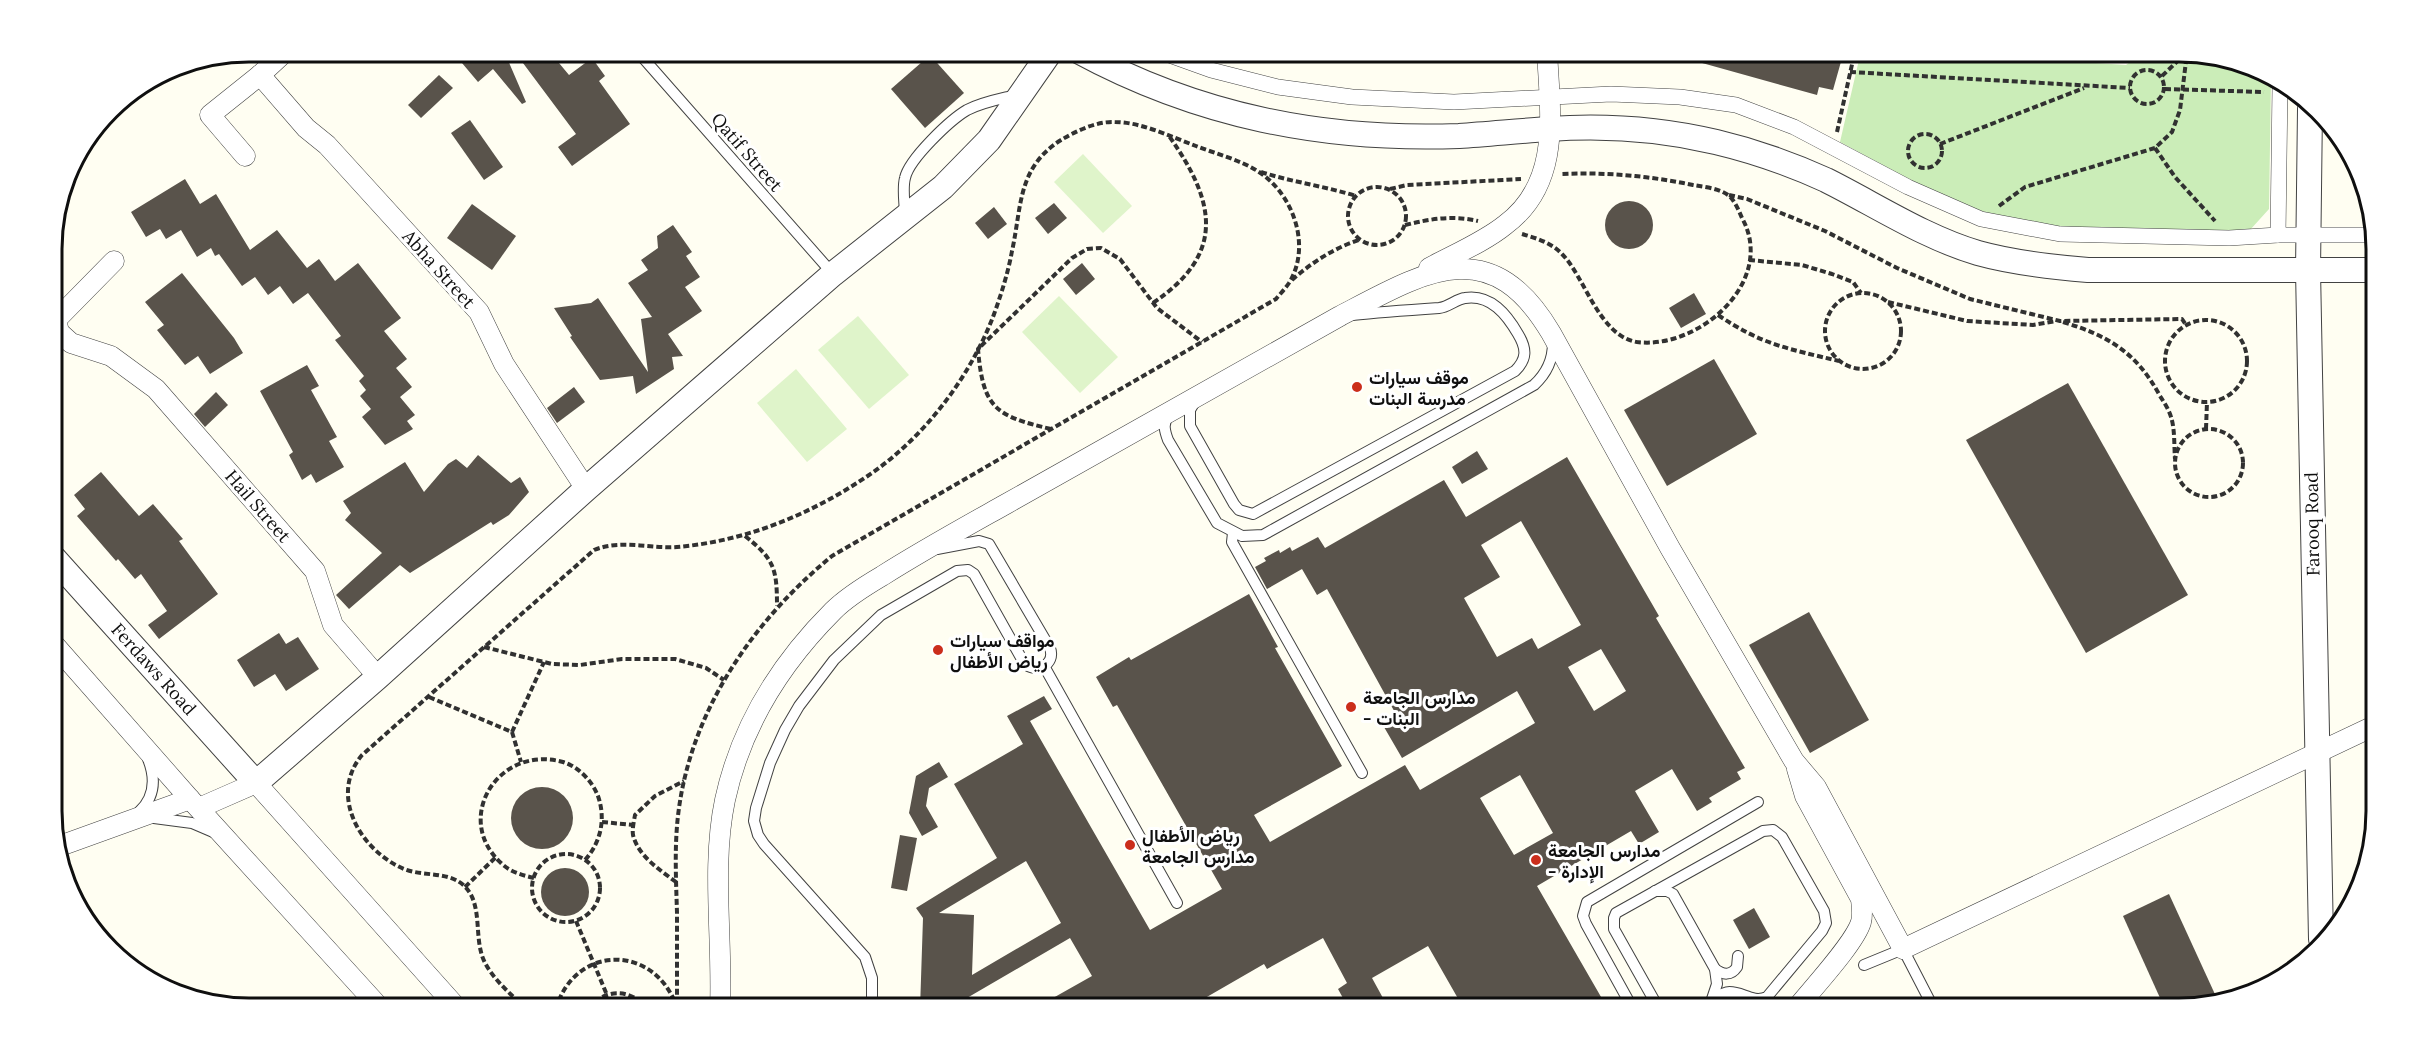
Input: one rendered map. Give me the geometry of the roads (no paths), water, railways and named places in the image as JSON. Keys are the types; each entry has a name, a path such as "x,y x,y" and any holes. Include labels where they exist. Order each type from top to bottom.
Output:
{"street":[{"path":"245,156 210,115 275,61"},
{"path":"65,844 127,822 195,804 256,783 378,677 586,489 833,274 943,187 988,140 1044,61"},
{"path":"1096,61 1120,74 1182,98 1270,123 1332,133 1389,137 1460,136 1610,127 1667,132 1718,142 1776,159 1825,180 1942,239 1977,252 2045,267 2088,270 2366,270"},
{"path":"1186,61 1211,70 1278,87 1352,97 1454,102 1611,94 1680,97 1736,105 1794,127 1908,187 1982,219 2060,234 2229,238 2278,235 2365,235"},
{"path":"720,999 719,850 725,800 736,761 753,719 777,676 834,609 861,589 921,552 1505,225 1531,200 1543,177 1549,153 1551,129 1547,61"},
{"name":"Abha Street","path":"260,75 306,128 327,146 479,312 504,364 586,489"},
{"path":"2278,235 2280,92"},
{"name":"Farooq Road","path":"2310,115 2308,270 2320,933"},
{"name":"Hail Street","path":"62,314 114,261"},
{"path":"1398,285 1434,271 1455,268 1476,269 1511,284 1533,303 1670,548 1794,761 1816,787 1903,949 2366,730"},
{"name":"Hail Street","path":"62,335 71,343 111,356 156,389 315,571 333,625 378,677"},
{"name":"Ferdaws Road","path":"62,567 256,783"},
{"path":"62,653 372,999"},
{"path":"1794,761 1805,796 1861,899 1862,907 1861,924 1852,940 1805,998"},
{"path":"256,783 449,999"}],"lane":[{"name":"Qatif Street","path":"646,61 833,274"},
{"path":"905,217 904,180 909,166 917,155 966,111 979,105 1022,94"},
{"path":"1203,394 1190,410 1190,426 1234,504 1239,510 1253,514 1515,371 1525,357 1522,341 1506,315 1485,300 1464,298 1444,307 1340,316"},
{"path":"1176,409 1167,418 1164,430 1168,441 1211,515 1217,523 1233,533 1242,536 1263,535 1520,394 1542,378 1548,368 1553,346 1551,333"},
{"path":"1233,533 1232,542 1362,773"},
{"path":"872,999 872,978 865,957 772,854 758,835 754,821 756,808 770,763 785,730 821,675 865,628 881,615 957,571 968,570 974,574 1024,663 1033,669 1044,666 1051,658 1050,648 989,544 979,541 921,552"},
{"path":"1044,666 1177,903"},
{"path":"127,822 147,805 152,796 154,783 149,761 140,741"},
{"path":"1627,998 1586,924 1583,916 1587,902 1758,802"},
{"path":"127,822 151,818 192,823 209,830 233,845"},
{"path":"1653,998 1613,923 1614,918 1621,909 1652,891 1762,831 1773,830 1782,837 1824,911 1826,923 1822,931 1767,997 1762,998"},
{"path":"1652,891 1667,891 1672,894 1715,969 1717,984 1712,998"},
{"path":"1864,965 1903,949 1928,998"},
{"path":"1715,969 1726,974 1731,973 1737,967 1738,956"},
{"path":"1714,998 1732,992 1756,998"}],"place":[{"name":"موقف سيارات مدرسة البنات","path":"1357,387"},
{"name":"مواقف سيارات رياض الأطفال","path":"938,650"},
{"name":"مدارس الجامعة - البنات","path":"1351,707"},
{"name":"رياض الأطفال مدارس الجامعة","path":"1130,845"},
{"name":"مدارس الجامعة - الإدارة","path":"1536,860"}]}
